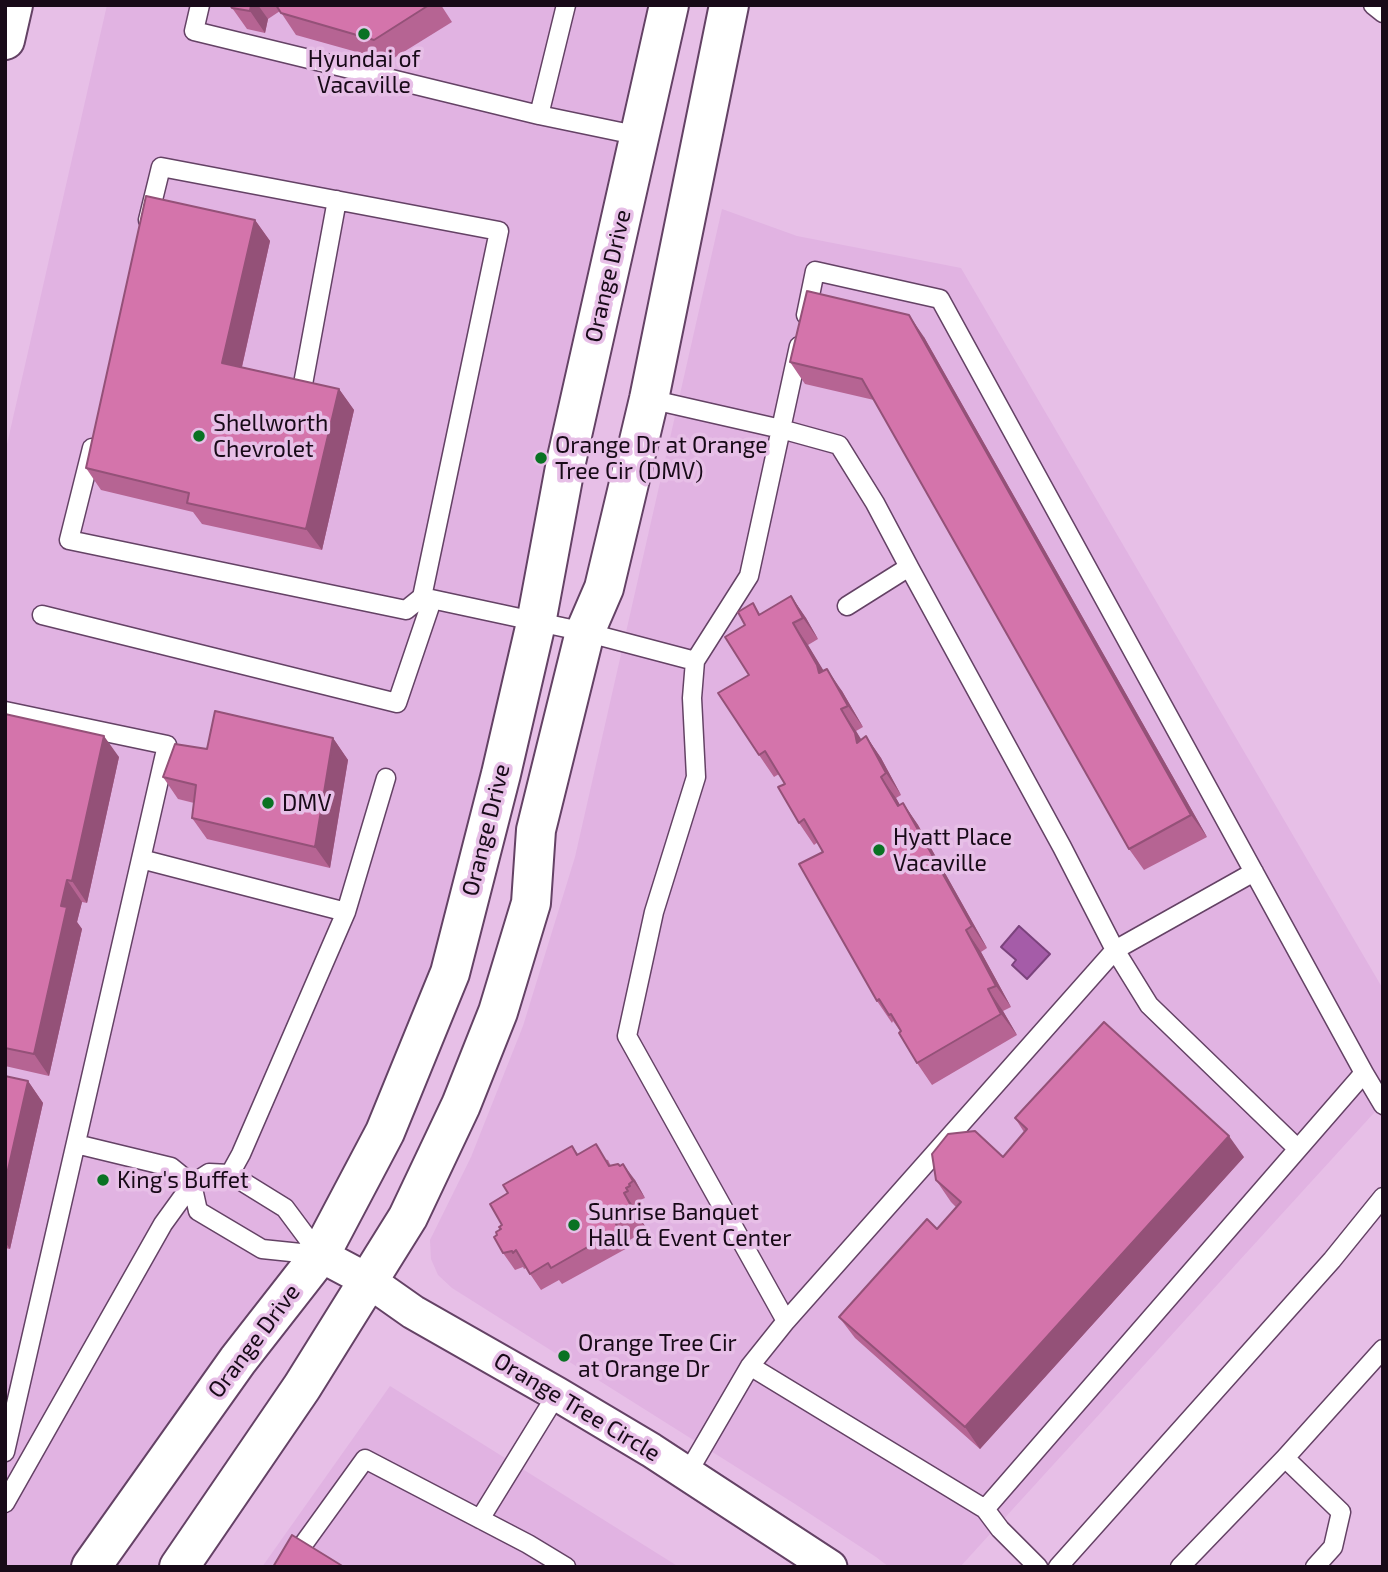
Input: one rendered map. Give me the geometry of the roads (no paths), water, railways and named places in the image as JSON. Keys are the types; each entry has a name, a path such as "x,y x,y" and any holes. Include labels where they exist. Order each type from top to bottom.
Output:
{"main road":[{"path":"5,40 13,5"},
{"name":"Orange Drive","path":"92,1567 238,1360 320,1255 385,1132 450,973 501,774 536,622 566,462 669,5"},
{"path":"178,1567 302,1387 408,1217 461,1105 498,1012 531,904 536,830 585,632 604,588 649,400 729,5"}],"street":[{"name":"Orange Tree Circle","path":"320,1255 369,1281 413,1312 557,1394 830,1567"}],"lane":[{"path":"200,5 194,32 539,115 640,136"},
{"path":"539,115 566,5"},
{"path":"1373,5 1383,13"},
{"path":"42,615 397,703 427,598 499,231 161,167 144,234"},
{"path":"303,384 337,200"},
{"path":"786,1321 627,1036 654,912 696,778 692,698 695,661 750,576 815,271 940,299 1383,1105"},
{"path":"649,400 781,429 839,445 875,503 1115,950 1149,1005 1298,1149"},
{"path":"95,434 69,540 406,610 427,598 585,632 695,661"},
{"path":"848,606 909,567"},
{"path":"5,711 167,745 5,1452"},
{"path":"230,1174 346,912 386,778"},
{"path":"141,859 346,912"},
{"path":"687,1474 750,1366 786,1321 1115,950 1254,872"},
{"path":"985,1508 1364,1073"},
{"path":"76,1144 171,1167 192,1184 198,1211 262,1248 320,1255"},
{"path":"5,1503 163,1224 192,1184 209,1173 230,1174 285,1208 320,1255"},
{"path":"1058,1567 1332,1260 1383,1197"},
{"path":"1180,1567 1285,1458 1383,1349"},
{"path":"750,1366 985,1508 1000,1528 1038,1567"},
{"path":"480,1519 557,1394"},
{"path":"1285,1458 1340,1512 1333,1547 1315,1567"},
{"path":"287,1567 365,1459 566,1567"}],"place":[{"name":"Hyundai of Vacaville","path":"364,34"},
{"name":"Shellworth Chevrolet","path":"199,436"},
{"name":"Orange Dr at Orange Tree Cir (DMV)","path":"541,458"},
{"name":"DMV","path":"268,803"},
{"name":"Hyatt Place Vacaville","path":"879,850"},
{"name":"King's Buffet","path":"103,1180"},
{"name":"Sunrise Banquet Hall & Event Center","path":"574,1225"},
{"name":"Orange Tree Cir at Orange Dr","path":"564,1356"}]}
